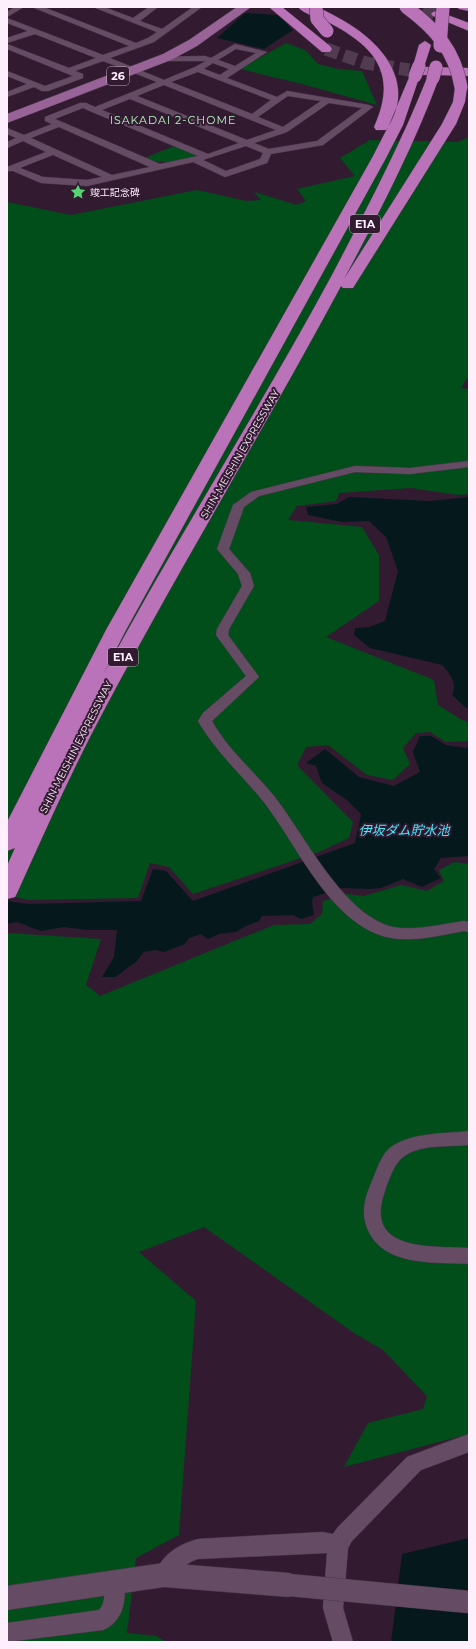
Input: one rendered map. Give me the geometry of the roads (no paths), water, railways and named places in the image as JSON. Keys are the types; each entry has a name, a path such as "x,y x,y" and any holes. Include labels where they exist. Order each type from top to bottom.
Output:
{"highway":[{"path":"275,7 307,35 326,49"},
{"path":"304,7 318,10 358,36 383,61 391,84 391,98 360,174 350,208"},
{"path":"290,368 316,333 391,217 449,124 459,102 460,87 455,60 446,44 432,28 406,7"},
{"name":"SHIN-MEISHIN EXPRESSWAY","path":"7,891 14,849 116,630 396,125 424,45 427,7"},
{"path":"463,7 469,8"},
{"path":"441,9 469,12"},
{"path":"441,9 469,27"},
{"name":"SHIN-MEISHIN EXPRESSWAY","path":"14,849 88,722 131,641 290,368 385,186 408,139 434,72 440,46 441,9"},
{"path":"318,10 317,19 332,35"},
{"path":"365,58 374,67 380,78 386,101 386,113"},
{"path":"414,71 469,72"},
{"path":"391,217 459,132"}],"main road":[{"name":"26","path":"7,119 162,59 193,43 245,7"}],"street":[{"path":"7,15 20,7"},
{"path":"36,7 136,46"},
{"path":"97,7 109,9 134,21 163,32"},
{"path":"134,21 154,7"},
{"path":"69,71 150,40 198,7"},
{"path":"7,20 284,130"},
{"path":"7,41 35,31"},
{"path":"7,46 80,76 45,89 7,73"},
{"path":"95,110 198,69 235,46 263,52 221,78"},
{"path":"162,59 205,58 236,69"},
{"path":"198,69 278,100"},
{"path":"7,94 34,84"},
{"path":"130,96 268,152 320,143 368,107 287,93 252,117"},
{"path":"10,169 41,180 83,183 158,167 206,156 284,130 328,100"},
{"path":"158,167 48,119 83,105 206,156"},
{"path":"7,145 60,124"},
{"path":"7,131 109,177"},
{"path":"10,169 53,152"},
{"path":"193,159 225,174 264,161 268,152"},
{"path":"469,464 410,471 355,469 262,492 243,502 237,509 223,549 244,573 248,586 223,628 222,635 253,676 208,716 205,721 213,737 269,800 347,905 361,919 388,932 431,931 464,926 469,927"},
{"path":"469,1138 425,1142 403,1147 397,1151 392,1156 373,1206 375,1227 382,1240 388,1245 415,1253 469,1256"},
{"path":"343,1642 332,1608 338,1545 345,1534 414,1463 469,1443"},
{"path":"164,1575 172,1563 182,1553 198,1548 322,1542 338,1545"},
{"path":"7,1598 164,1575 469,1602"},
{"path":"7,1633 103,1620 110,1614 114,1605 114,1582"}],"water":[{"path":"245,13 278,15 293,30 264,49 217,38"},
{"path":"349,497 430,501 469,497 469,708 466,708 452,695 454,691 454,683 442,665 370,648 354,635 355,628 369,627 385,621 398,571 386,537 369,521 342,522 308,515 306,507 337,504"},
{"name":"伊坂ダム貯水池","path":"420,736 431,736 446,745 466,748 469,746 469,856 441,858 434,869 441,878 422,887 403,879 381,888 343,888 313,897 312,903 314,915 301,919 293,915 262,916 259,921 236,932 219,934 208,939 201,934 189,938 185,944 164,952 155,950 144,952 136,962 115,977 102,977 114,957 117,930 87,930 64,927 41,931 17,922 7,924 7,901 28,904 141,901 153,869 166,871 193,901 355,843 361,814 347,800 322,783 316,766 306,763 325,749 359,777 394,786 420,772 413,752"},
{"path":"469,1538 469,1642 391,1642 402,1554"}],"tunnel":[{"path":"424,7 437,14"},
{"path":"326,49 366,63 409,70"}],"place":[{"name":"竣工記念碑","path":"78,192"}],"district":[{"name":"ISAKADAI 2-CHOME","path":"173,120"}]}
